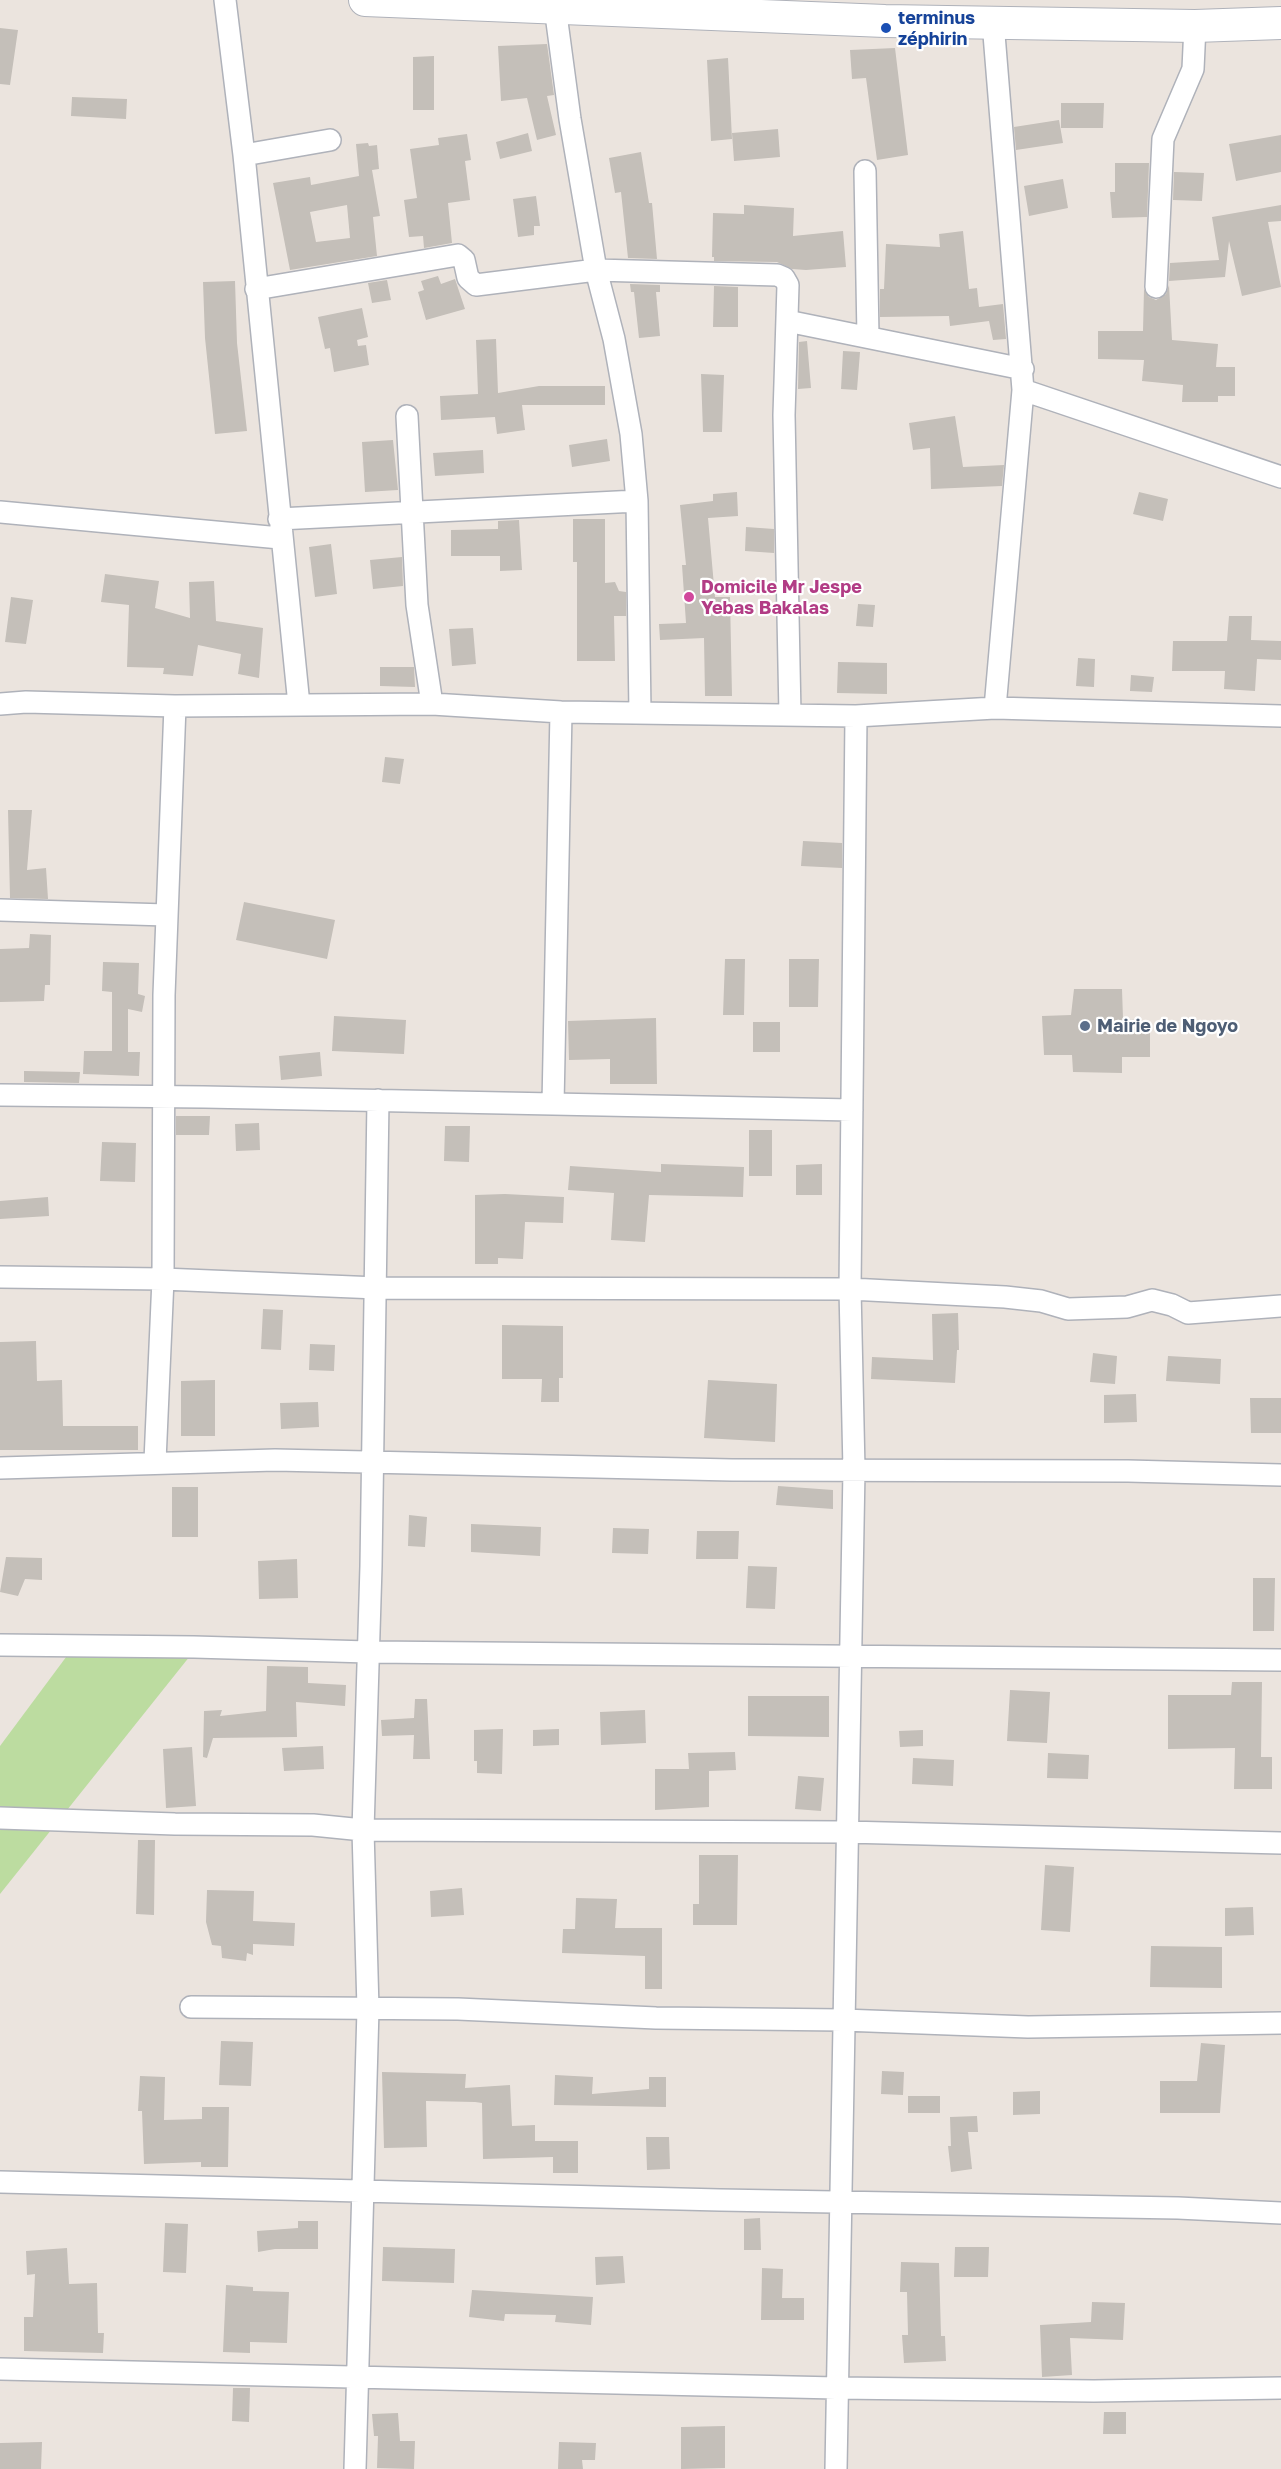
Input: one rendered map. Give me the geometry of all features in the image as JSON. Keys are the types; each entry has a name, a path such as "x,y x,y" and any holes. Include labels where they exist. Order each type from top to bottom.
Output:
{"street":[{"path":"225,0 244,155 279,529 299,705"},
{"path":"365,0 883,11 993,22 1195,26 1281,23"},
{"path":"571,5 570,119 596,270 614,339 631,434 637,501 640,714"},
{"path":"993,22 1023,369 994,708"},
{"path":"1155,287 1163,139 1193,69 1195,26"},
{"path":"244,155 303,147 330,140"},
{"path":"865,171 868,337"},
{"path":"256,289 458,255 464,260 468,278 476,285 596,270 777,275 784,278 788,285 784,415 790,715"},
{"path":"787,321 1023,369"},
{"path":"1023,390 1281,477"},
{"path":"407,416 417,605 432,704"},
{"path":"0,512 279,529 411,511 637,501"},
{"path":"0,705 26,702 175,706 432,704 561,712 856,716 994,708 1281,716"},
{"path":"154,1461 163,1279 166,915 175,706"},
{"path":"554,1104 561,712"},
{"path":"836,2469 854,1470 850,1289 856,716"},
{"path":"0,910 166,915"},
{"path":"0,1095 163,1096 852,1110"},
{"path":"355,2469 368,2009 363,1830 377,1288 378,1100"},
{"path":"0,1277 163,1279 377,1288 850,1289 1005,1297 1041,1301 1068,1309 1127,1307 1152,1300 1172,1305 1188,1313 1281,1306"},
{"path":"0,1468 154,1461 275,1460 732,1470 1281,1475"},
{"path":"0,1645 368,1652 1281,1660"},
{"path":"0,1818 175,1824 313,1825 363,1830 846,1832 1281,1843"},
{"path":"191,2007 458,2009 656,2018 843,2020 1028,2027 1281,2023"},
{"path":"0,2182 1281,2212"},
{"path":"0,2369 836,2388 1094,2391 1281,2388"}],"green space":[{"path":"78,1641 190,1656 0,1894 0,1746"}],"building":[{"path":"0,28 18,30 10,85 0,84"},
{"path":"547,44 554,95 547,96 556,135 537,140 527,98 501,101 498,46"},
{"path":"895,48 908,155 877,160 866,78 852,79 850,50"},
{"path":"434,56 434,110 413,110 413,57"},
{"path":"728,58 732,139 711,141 707,60"},
{"path":"72,97 127,99 126,119 71,116"},
{"path":"1061,103 1104,103 1103,128 1061,128"},
{"path":"1059,120 1063,143 1016,150 1014,127"},
{"path":"778,129 780,157 734,161 732,133"},
{"path":"528,133 532,151 500,159 496,142"},
{"path":"467,134 471,160 465,161 470,200 448,203 452,243 424,248 423,236 409,237 404,200 417,198 410,149 439,145 438,138"},
{"path":"1281,135 1281,172 1236,181 1229,144"},
{"path":"356,144 377,145 379,169 372,170 380,216 373,217 377,256 290,270 273,183 310,177 311,185 359,176","holes":["347,205 350,238 316,242 310,212"]},
{"path":"641,152 649,203 652,203 657,259 628,258 621,192 615,193 609,158"},
{"path":"1115,163 1149,163 1147,217 1112,218 1110,192 1115,192"},
{"path":"1174,172 1204,173 1202,201 1173,200"},
{"path":"1063,179 1068,208 1029,216 1024,186"},
{"path":"536,196 540,226 534,226 534,235 518,237 513,199"},
{"path":"744,205 794,208 793,236 843,231 846,267 806,270 792,269 777,262 714,261 712,257 713,213 744,214"},
{"path":"1281,205 1281,221 1268,222 1281,287 1242,296 1229,241 1225,277 1169,281 1170,263 1219,260 1212,217"},
{"path":"963,231 969,289 977,288 979,307 1003,304 1006,339 993,340 989,321 950,326 949,316 880,317 880,289 884,289 886,244 940,247 939,234"},
{"path":"438,276 441,284 455,279 465,309 426,320 418,292 424,290 421,281"},
{"path":"387,280 391,300 372,303 368,283"},
{"path":"235,281 237,343 247,431 215,434 205,338 203,282"},
{"path":"630,284 660,285 660,292 656,292 660,336 639,338 634,292 631,292"},
{"path":"1169,285 1172,340 1218,344 1216,367 1235,367 1235,396 1218,396 1218,402 1182,402 1183,385 1142,381 1144,360 1098,359 1098,331 1143,331 1144,289 1149,297 1156,300 1166,294"},
{"path":"714,286 738,287 738,327 713,327"},
{"path":"362,308 368,337 357,340 358,346 366,345 369,365 334,372 330,348 325,349 318,317"},
{"path":"496,339 498,393 539,386 605,386 605,405 522,405 525,430 497,434 495,417 441,420 440,396 478,394 476,340"},
{"path":"807,341 811,388 798,389 799,342"},
{"path":"843,351 860,352 857,390 841,389"},
{"path":"701,374 724,375 722,432 703,432"},
{"path":"955,416 963,467 1004,465 1002,486 931,489 930,448 913,450 909,423"},
{"path":"607,439 610,461 572,467 569,445"},
{"path":"393,440 398,490 365,492 362,442"},
{"path":"483,450 484,473 435,476 433,453"},
{"path":"737,492 738,516 708,518 715,597 730,597 732,696 705,696 704,638 660,640 659,624 686,623 682,565 686,565 680,505 713,501 713,494"},
{"path":"1139,492 1168,499 1163,521 1133,514"},
{"path":"573,519 605,519 605,583 615,582 619,591 626,592 626,616 614,616 615,661 577,661 577,562 573,562"},
{"path":"519,520 522,570 500,571 500,556 451,556 451,530 498,529 498,521"},
{"path":"746,527 774,529 774,553 745,551"},
{"path":"331,544 337,594 315,597 309,547"},
{"path":"402,557 403,586 373,589 370,560"},
{"path":"105,574 159,581 155,608 190,618 189,582 214,581 216,621 263,628 259,678 238,674 241,654 198,645 193,676 163,674 164,668 127,667 129,605 101,602"},
{"path":"11,597 33,600 26,644 5,642"},
{"path":"858,604 875,605 873,627 856,626"},
{"path":"1229,616 1252,616 1251,640 1281,641 1281,660 1257,659 1255,691 1224,689 1225,671 1172,671 1173,641 1227,641"},
{"path":"473,628 476,664 452,666 449,629"},
{"path":"1078,658 1095,659 1094,687 1076,686"},
{"path":"838,662 887,663 887,694 837,693"},
{"path":"380,667 414,667 415,687 380,686"},
{"path":"1131,675 1154,677 1152,692 1130,691"},
{"path":"385,757 404,759 400,784 382,782"},
{"path":"8,810 32,810 27,870 46,868 48,899 10,898"},
{"path":"803,841 842,843 842,868 801,866"},
{"path":"244,902 335,920 327,959 236,940"},
{"path":"30,934 51,935 50,985 45,985 44,1001 0,1002 0,949 29,948"},
{"path":"725,959 745,959 744,1015 723,1015"},
{"path":"789,959 819,959 818,1007 789,1007"},
{"path":"103,962 139,963 138,994 145,996 142,1012 128,1009 128,1052 140,1052 139,1076 83,1074 84,1051 112,1051 112,992 102,991"},
{"path":"1074,989 1122,989 1123,1019 1150,1021 1150,1057 1122,1057 1122,1073 1073,1072 1072,1055 1044,1055 1042,1016 1071,1015"},
{"path":"334,1016 406,1020 404,1054 332,1051"},
{"path":"656,1018 657,1084 610,1084 610,1059 569,1060 568,1021"},
{"path":"753,1022 780,1022 780,1052 753,1052"},
{"path":"320,1052 322,1076 281,1080 279,1056"},
{"path":"24,1071 80,1072 79,1083 24,1082"},
{"path":"176,1116 210,1116 209,1135 176,1135"},
{"path":"259,1123 260,1150 236,1151 235,1124"},
{"path":"445,1126 470,1126 469,1162 444,1161"},
{"path":"749,1130 772,1130 772,1176 749,1176"},
{"path":"102,1142 136,1143 135,1182 100,1181"},
{"path":"661,1164 744,1167 743,1197 649,1195 645,1242 611,1240 614,1193 568,1190 570,1166 661,1172"},
{"path":"822,1164 822,1195 796,1195 796,1165"},
{"path":"475,1195 564,1197 563,1223 525,1222 523,1259 498,1258 498,1264 475,1264"},
{"path":"48,1197 49,1216 0,1219 0,1201"},
{"path":"263,1309 283,1310 281,1350 261,1349"},
{"path":"958,1313 959,1350 957,1350 955,1383 871,1379 872,1357 933,1360 932,1314"},
{"path":"502,1325 563,1326 563,1378 559,1378 559,1402 541,1402 542,1379 502,1379"},
{"path":"36,1341 37,1381 62,1380 63,1426 138,1426 138,1450 0,1450 0,1342"},
{"path":"310,1344 335,1345 334,1371 309,1370"},
{"path":"1093,1353 1117,1356 1115,1384 1090,1382"},
{"path":"1168,1356 1221,1359 1220,1384 1166,1381"},
{"path":"215,1380 215,1436 181,1436 181,1381"},
{"path":"708,1380 777,1384 775,1442 704,1438"},
{"path":"1136,1394 1137,1422 1104,1423 1104,1395"},
{"path":"1250,1398 1281,1398 1281,1433 1251,1433"},
{"path":"318,1402 319,1427 281,1429 280,1403"},
{"path":"778,1486 833,1490 833,1509 776,1505"},
{"path":"172,1487 198,1487 198,1537 172,1537"},
{"path":"409,1515 427,1517 425,1547 408,1546"},
{"path":"471,1524 541,1527 540,1556 471,1552"},
{"path":"613,1528 649,1529 648,1554 612,1553"},
{"path":"697,1531 739,1531 738,1559 696,1559"},
{"path":"6,1557 42,1558 42,1580 25,1579 18,1596 0,1592"},
{"path":"297,1559 298,1598 259,1599 258,1561"},
{"path":"748,1566 777,1567 775,1609 746,1608"},
{"path":"1253,1578 1275,1578 1274,1631 1253,1631"},
{"path":"267,1666 308,1667 308,1683 346,1685 345,1706 296,1702 297,1737 213,1738 207,1758 203,1757 204,1711 222,1710 220,1716 266,1711"},
{"path":"1232,1682 1262,1682 1261,1757 1272,1757 1272,1789 1234,1789 1235,1748 1168,1749 1168,1695 1231,1695"},
{"path":"1010,1690 1050,1692 1047,1743 1007,1741"},
{"path":"748,1696 829,1696 829,1737 748,1736"},
{"path":"415,1699 427,1699 430,1759 413,1759 414,1735 382,1736 381,1720 414,1718"},
{"path":"645,1710 646,1743 601,1745 600,1712"},
{"path":"503,1729 502,1774 477,1773 477,1761 474,1761 474,1730"},
{"path":"559,1729 559,1745 533,1746 533,1730"},
{"path":"923,1730 923,1746 900,1747 899,1731"},
{"path":"323,1746 324,1769 284,1771 282,1748"},
{"path":"192,1747 196,1806 166,1808 163,1749"},
{"path":"735,1752 736,1770 709,1771 709,1807 655,1810 655,1769 689,1769 688,1753"},
{"path":"1048,1753 1089,1755 1088,1779 1047,1778"},
{"path":"913,1758 954,1760 953,1786 912,1784"},
{"path":"798,1776 824,1778 821,1811 795,1809"},
{"path":"138,1840 155,1840 154,1915 136,1914"},
{"path":"699,1855 738,1855 737,1925 693,1925 693,1904 699,1904"},
{"path":"1045,1865 1074,1867 1070,1932 1041,1930"},
{"path":"462,1888 464,1915 431,1917 430,1891"},
{"path":"207,1890 254,1891 253,1921 295,1923 294,1946 253,1944 253,1955 247,1953 246,1961 222,1958 221,1946 212,1945 206,1922"},
{"path":"576,1898 617,1899 615,1928 662,1928 662,1989 645,1989 645,1956 562,1953 563,1929 575,1929"},
{"path":"1253,1907 1254,1935 1225,1936 1225,1908"},
{"path":"1151,1946 1222,1947 1222,1988 1150,1987"},
{"path":"221,2041 253,2042 251,2086 219,2085"},
{"path":"1201,2043 1225,2045 1220,2113 1160,2113 1160,2081 1197,2081"},
{"path":"882,2071 904,2072 903,2095 881,2094"},
{"path":"382,2072 466,2074 465,2088 510,2085 512,2126 535,2125 535,2141 578,2141 578,2173 553,2173 553,2157 483,2159 482,2103 475,2102 426,2101 427,2147 384,2148"},
{"path":"555,2075 593,2077 592,2094 649,2089 649,2077 666,2077 666,2107 554,2105"},
{"path":"140,2076 165,2077 164,2120 202,2119 202,2107 229,2107 228,2167 201,2167 201,2162 144,2164 142,2111 138,2111"},
{"path":"1040,2091 1040,2114 1013,2115 1013,2092"},
{"path":"908,2096 940,2096 940,2113 908,2113"},
{"path":"977,2116 978,2132 968,2132 972,2169 951,2172 948,2146 951,2146 950,2117"},
{"path":"646,2137 669,2137 670,2169 647,2170"},
{"path":"760,2218 761,2250 744,2250 744,2219"},
{"path":"298,2221 318,2221 318,2249 275,2249 258,2252 257,2231 298,2228"},
{"path":"165,2223 188,2224 186,2273 163,2272"},
{"path":"383,2247 455,2249 454,2283 382,2281"},
{"path":"955,2247 989,2247 988,2277 954,2277"},
{"path":"67,2248 69,2284 97,2283 98,2333 104,2333 103,2353 24,2351 24,2317 33,2317 35,2274 27,2275 26,2251"},
{"path":"623,2256 625,2283 596,2285 595,2257"},
{"path":"901,2262 939,2263 941,2336 945,2336 946,2361 904,2363 902,2335 908,2335 907,2292 900,2292"},
{"path":"762,2268 783,2269 782,2298 804,2298 804,2320 761,2320"},
{"path":"226,2285 253,2287 253,2291 289,2292 287,2343 250,2342 250,2353 223,2352"},
{"path":"472,2290 593,2297 591,2325 555,2322 556,2315 505,2314 504,2321 469,2317"},
{"path":"1092,2302 1125,2303 1123,2340 1070,2338 1072,2375 1042,2377 1040,2325 1091,2322"},
{"path":"233,2388 250,2388 249,2422 232,2421"},
{"path":"1104,2412 1126,2412 1126,2434 1103,2434"},
{"path":"398,2413 400,2441 415,2441 414,2469 377,2468 378,2436 374,2436 372,2414"},
{"path":"725,2426 725,2468 681,2469 681,2427"},
{"path":"42,2442 41,2469 0,2469 0,2443"},
{"path":"559,2442 596,2443 595,2460 582,2460 583,2469 558,2469"}],"place":[{"name":"terminus zéphirin","path":"886,28"},
{"name":"Domicile Mr Jespe Yebas Bakalas","path":"689,597"},
{"name":"Mairie de Ngoyo","path":"1085,1026"}]}
